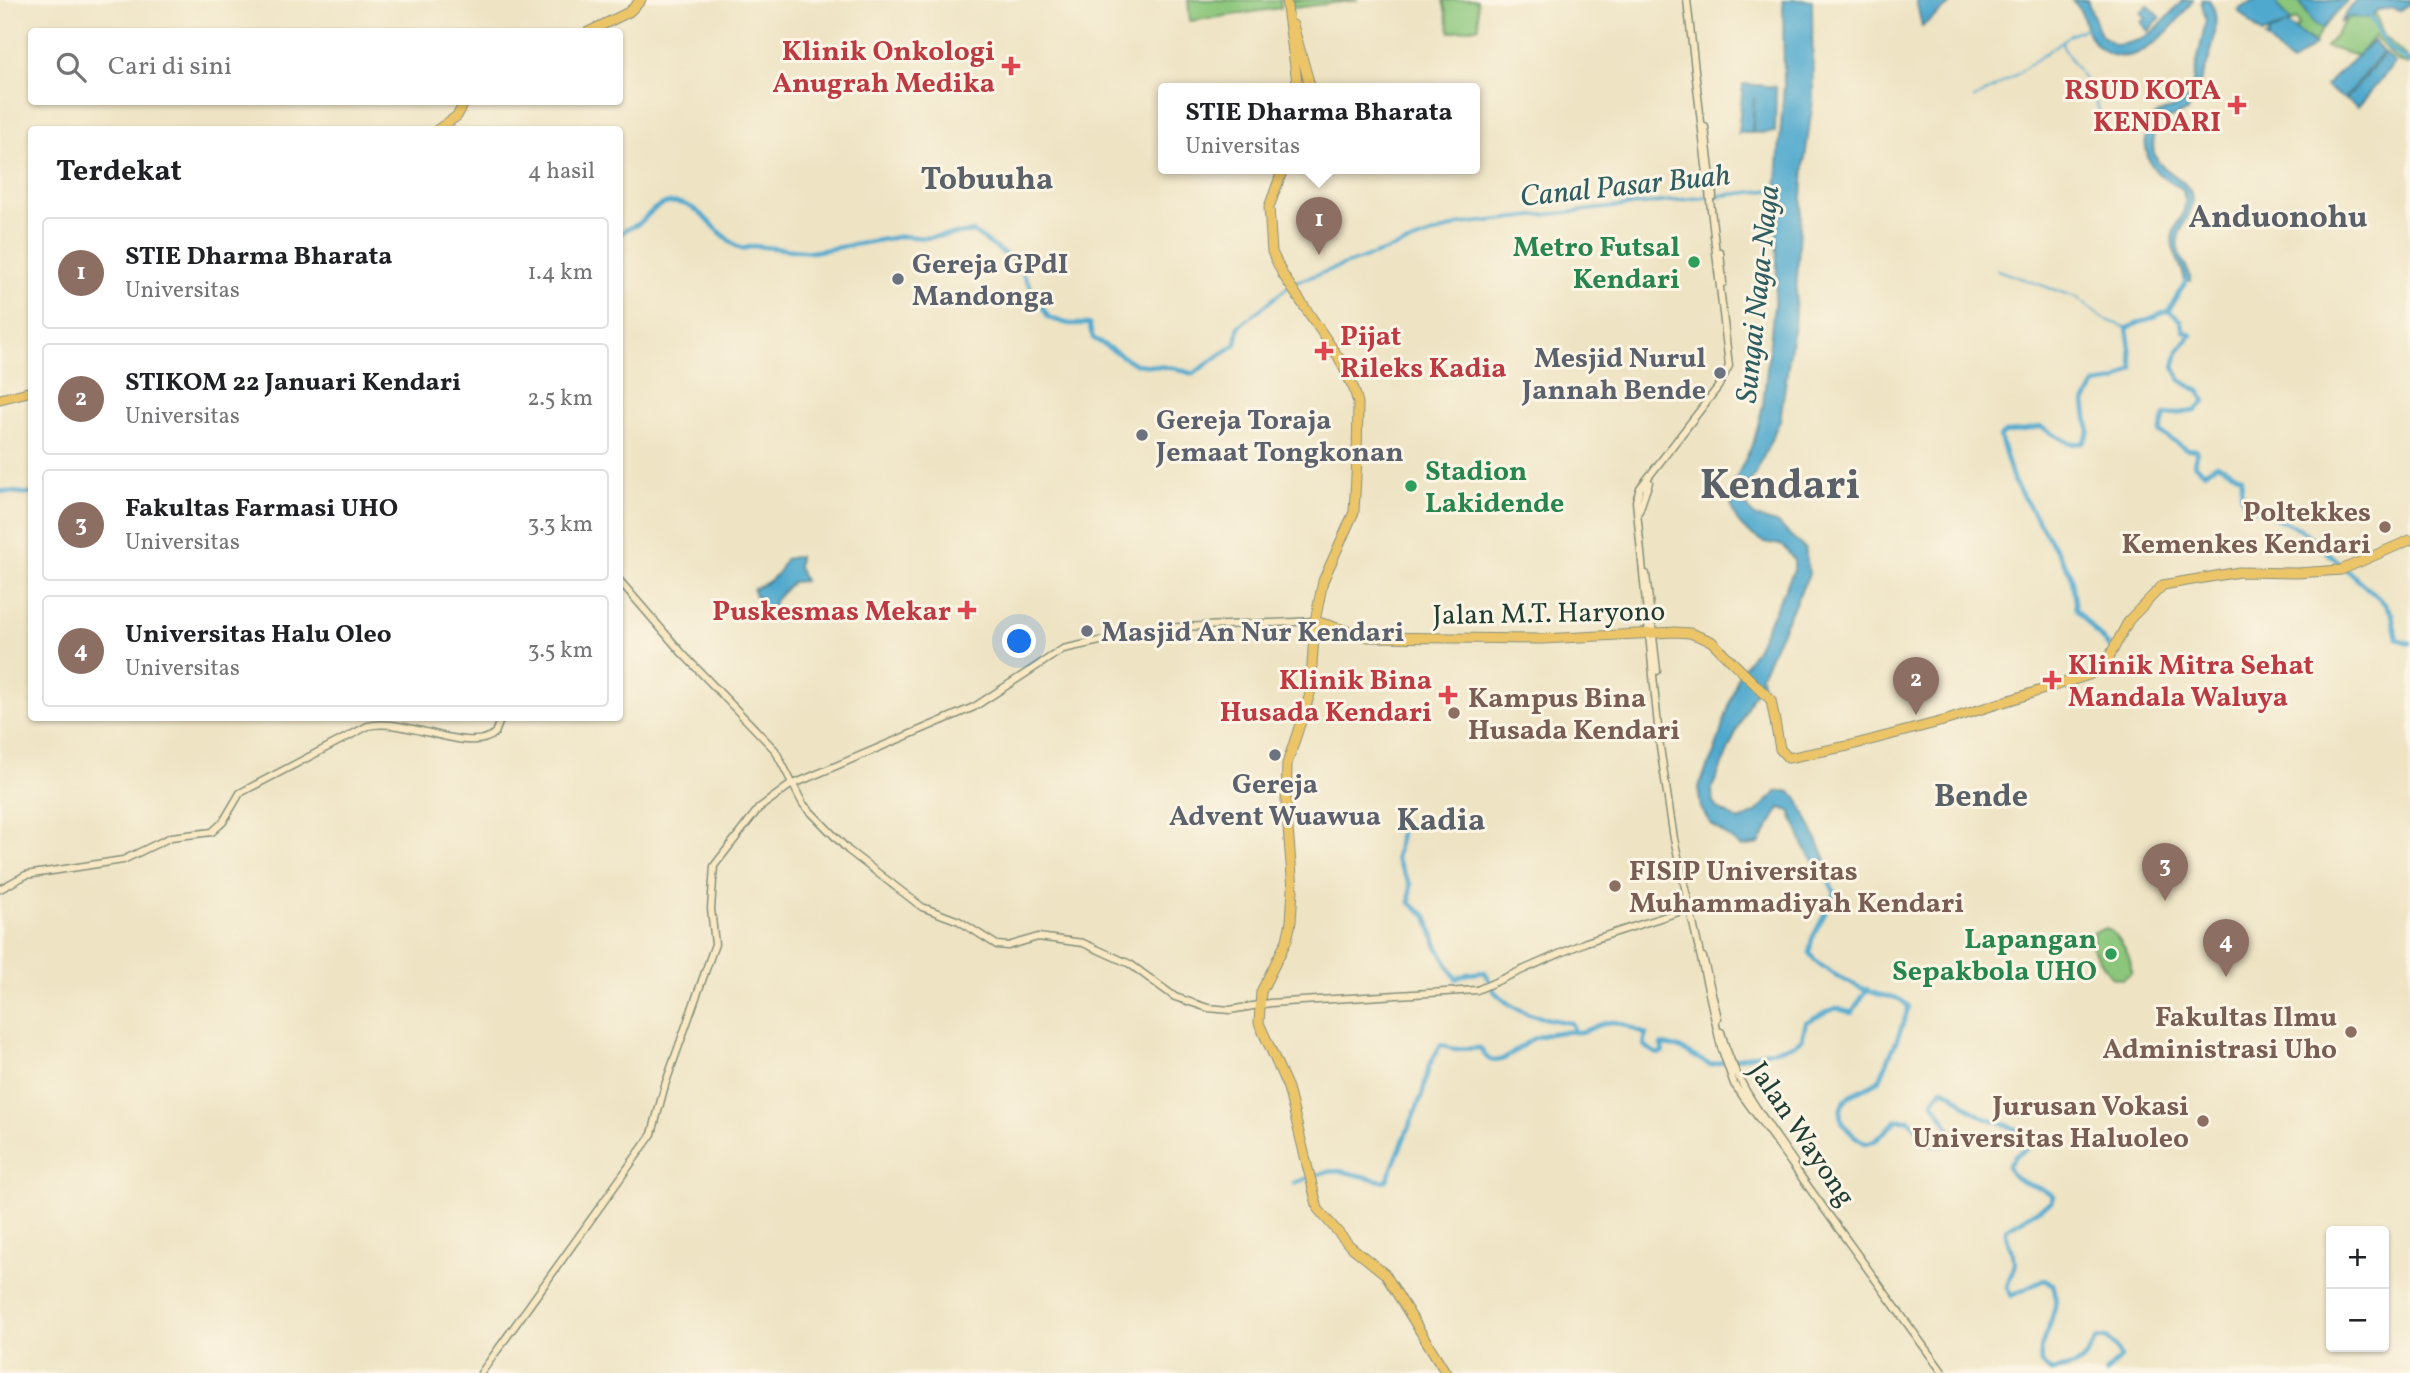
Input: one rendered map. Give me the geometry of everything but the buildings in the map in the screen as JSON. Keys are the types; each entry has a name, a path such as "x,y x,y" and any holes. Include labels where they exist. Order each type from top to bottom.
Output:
{"highway":[{"path":"596,28 629,12 640,0"},
{"path":"1286,2 1297,83"},
{"path":"1286,2 1309,83"},
{"path":"443,126 457,116 463,105"},
{"path":"1281,174 1271,198 1268,222 1274,258 1339,358 1358,404 1354,512 1328,565 1316,623 1313,689 1287,764 1294,883 1289,936 1265,983 1260,1006 1265,1035 1298,1107 1311,1179 1326,1215 1346,1239 1380,1264 1392,1278 1447,1371"},
{"path":"0,400 28,392"},
{"name":"Jalan M.T. Haryono","path":"1316,623 1355,634 1378,637 1543,639 1690,633 1707,639 1761,691 1772,712 1779,756 1785,761 1848,750 2005,701 2064,686 2089,675 2104,666 2119,635 2163,585 2178,580 2239,572 2342,570 2410,542"}],"main road":[{"path":"1652,635 1640,537 1639,510 1642,494 1693,421 1728,379 1733,363 1711,199 1689,0"},
{"path":"623,585 654,625"},
{"path":"623,590 773,752 791,788 835,839 914,906 959,923 989,946 1008,948 1036,939 1080,944 1125,963 1175,999 1205,1009 1229,1011 1260,1006 1492,987 1586,942 1687,911"},
{"path":"481,1373 652,1133 669,1072 713,952 716,933 711,909 714,866 750,818 770,799 827,769 974,707 1063,649 1158,628 1316,623"},
{"name":"Jalan Wayong","path":"1652,635 1666,786 1687,911 1734,1084 1945,1373"},
{"name":"Jalan Wayong","path":"1652,635 1664,750 1702,961"},
{"path":"0,887 28,870 105,862 125,857 170,834 210,830 221,820 235,794 373,721"},
{"path":"396,721 445,734 485,736 492,732 498,721"}],"green space":[{"path":"1188,0 1280,0 1281,8 1190,21"},
{"path":"1291,0 1358,0 1294,8"},
{"path":"1443,0 1477,0 1479,27 1450,32"},
{"path":"2274,0 2299,0 2312,22 2322,29 2314,43 2294,29 2299,25 2297,19 2291,22"},
{"path":"2375,13 2384,36 2410,60 2410,64 2397,61 2374,36 2358,56 2326,47 2349,17 2371,18"},
{"name":"Lapangan Sepakbola UHO","path":"2106,928 2121,941 2128,954 2131,973 2123,979 2111,977 2091,946 2094,932"}],"water":[{"path":"1783,0 1812,0 1813,100 1804,166 1794,325 1780,420 1757,471 1744,491 1744,502 1754,516 1778,524 1805,549 1809,574 1761,675 1762,684 1751,698 1712,788 1713,803 1718,809 1740,821 1755,813 1777,792 1788,791 1797,797 1827,861 1819,868 1805,849 1790,811 1780,808 1759,844 1741,847 1710,823 1701,808 1698,788 1715,751 1738,676 1756,649 1794,570 1794,559 1782,546 1765,542 1743,528 1734,515 1731,499 1731,489 1754,441 1763,405 1777,277 1776,194 1784,86"},
{"path":"1916,0 1956,0 1922,26"},
{"path":"2072,0 2087,0 2101,35 2115,45 2146,36 2183,0 2193,0 2175,23 2152,45 2138,53 2125,56 2111,55 2097,46"},
{"path":"2201,0 2209,0 2216,24 2205,72 2187,112 2159,122 2154,139 2157,160 2188,188 2193,198 2178,240 2178,251 2191,281 2185,281 2172,240 2185,199 2179,188 2162,177 2151,165 2146,149 2146,133 2152,118 2180,105 2190,96 2206,20"},
{"path":"2256,0 2274,0 2291,22 2288,24 2315,45 2291,63 2265,38 2269,37 2267,34 2287,24 2262,34 2237,10"},
{"path":"2299,0 2348,0 2322,29 2312,22"},
{"path":"2356,0 2410,0 2410,4 2399,11 2392,8 2375,12 2371,18 2349,17 2340,23"},
{"path":"2148,5 2161,18 2148,31 2141,22 2146,18 2141,12"},
{"path":"2373,41 2383,52 2344,99 2325,86"},
{"path":"2385,53 2395,63 2358,107 2346,100"},
{"path":"1743,84 1776,87 1775,132 1753,133 1754,97 1752,133 1738,133"},
{"path":"799,556 798,567 804,581 792,582 774,601 773,617 763,618 761,599 755,596 753,589 773,578 785,559"}],"waterway":[{"path":"2371,18 2390,49 2410,62"},
{"path":"1974,99 2014,76 2069,36 2088,27"},
{"path":"2063,41 2063,47 2089,87 2102,117"},
{"name":"Canal Pasar Buah","path":"1239,326 1293,283 1462,224 1780,189"},
{"path":"623,232 638,224 656,208 676,203 697,211 742,249 754,246 812,252 903,236 925,238 973,232 1016,262 1049,318 1069,324 1089,324 1093,338 1135,364 1174,368 1193,374 1236,344 1239,326"},
{"path":"1997,270 2076,297 2102,318 2127,328"},
{"path":"2109,647 2076,609 2071,574 2014,482 2000,437 2005,433 2041,427 2071,444 2083,443 2089,431 2085,403 2095,384 2116,381 2133,369 2127,328 2168,311 2188,278"},
{"path":"2168,311 2181,320 2184,331 2191,335 2178,351 2174,367 2180,380 2199,391 2205,401 2195,411 2165,415 2160,433 2187,449 2197,450 2194,463 2204,472 2217,464 2242,477 2241,494 2245,505 2301,529 2385,604 2392,614 2397,639 2410,643"},
{"path":"0,491 28,494"},
{"path":"1400,832 1396,859 1410,884 1410,903 1427,916 1437,946 1456,979 1467,974 1485,972 1493,990 1503,1000 1521,1011 1572,1023 1574,1032 1617,1022 1646,1034 1644,1046 1657,1054 1663,1052 1661,1045 1677,1047 1710,1065 1794,1045 1802,1039 1806,1022 1836,1008 1852,1013 1867,989"},
{"name":"Sungai Naga-Naga","path":"1818,861 1835,893 1812,939 1809,953 1840,978 1869,991 1897,998 1908,1006 1880,1079 1843,1103 1843,1124 1867,1144 1876,1140 1897,1120 1909,1120 1929,1144 1949,1144 1952,1133 1933,1101 1942,1089 1952,1093 1979,1115 2024,1134 2032,1145 2015,1156 2008,1166 2011,1173 2015,1178 2053,1196 2051,1202 2006,1229 2015,1261 2007,1287 2011,1296 2044,1280 2053,1284 2055,1305 2043,1343 2041,1363 2051,1371 2076,1365 2085,1358 2097,1339 2107,1338 2115,1346 2120,1358 2106,1373"},
{"path":"1294,1183 1325,1172 1341,1171 1387,1180 1422,1095 1429,1066 1441,1044 1453,1049 1480,1048 1487,1058 1497,1061 1508,1057 1535,1038 1574,1032"}],"place":[{"name":"Klinik Onkologi Anugrah Medika","path":"1011,66"},
{"name":"RSUD KOTA KENDARI","path":"2237,105"},
{"name":"STIE Dharma Bharata","path":"1319,255"},
{"name":"Metro Futsal Kendari","path":"1694,262"},
{"name":"Gereja GPdI Mandonga","path":"898,279"},
{"name":"Pijat Rileks Kadia","path":"1324,351"},
{"name":"Mesjid Nurul Jannah Bende","path":"1720,373"},
{"name":"Gereja Toraja Jemaat Tongkonan","path":"1142,435"},
{"name":"Stadion Lakidende","path":"1411,486"},
{"name":"Poltekkes Kemenkes Kendari","path":"2385,527"},
{"name":"Puskesmas Mekar","path":"967,610"},
{"name":"Masjid An Nur Kendari","path":"1087,631"},
{"name":"Klinik Mitra Sehat Mandala Waluya","path":"2052,680"},
{"name":"Klinik Bina Husada Kendari","path":"1448,695"},
{"name":"Kampus Bina Husada Kendari","path":"1454,713"},
{"name":"STIKOM 22 Januari Kendari","path":"1916,715"},
{"name":"Gereja Advent Wuawua","path":"1275,755"},
{"name":"FISIP Universitas Muhammadiyah Kendari","path":"1615,886"},
{"name":"Fakultas Farmasi UHO","path":"2165,901"},
{"name":"Lapangan Sepakbola UHO","path":"2111,954"},
{"name":"Universitas Halu Oleo","path":"2226,977"},
{"name":"Fakultas Ilmu Administrasi Uho","path":"2351,1032"},
{"name":"Jurusan Vokasi Universitas Haluoleo","path":"2203,1121"}],"district":[{"name":"Tobuuha","path":"987,178"},
{"name":"Anduonohu","path":"2278,216"},
{"name":"Kendari","path":"1780,483"},
{"name":"Bende","path":"1981,795"},
{"name":"Kadia","path":"1441,819"}]}
